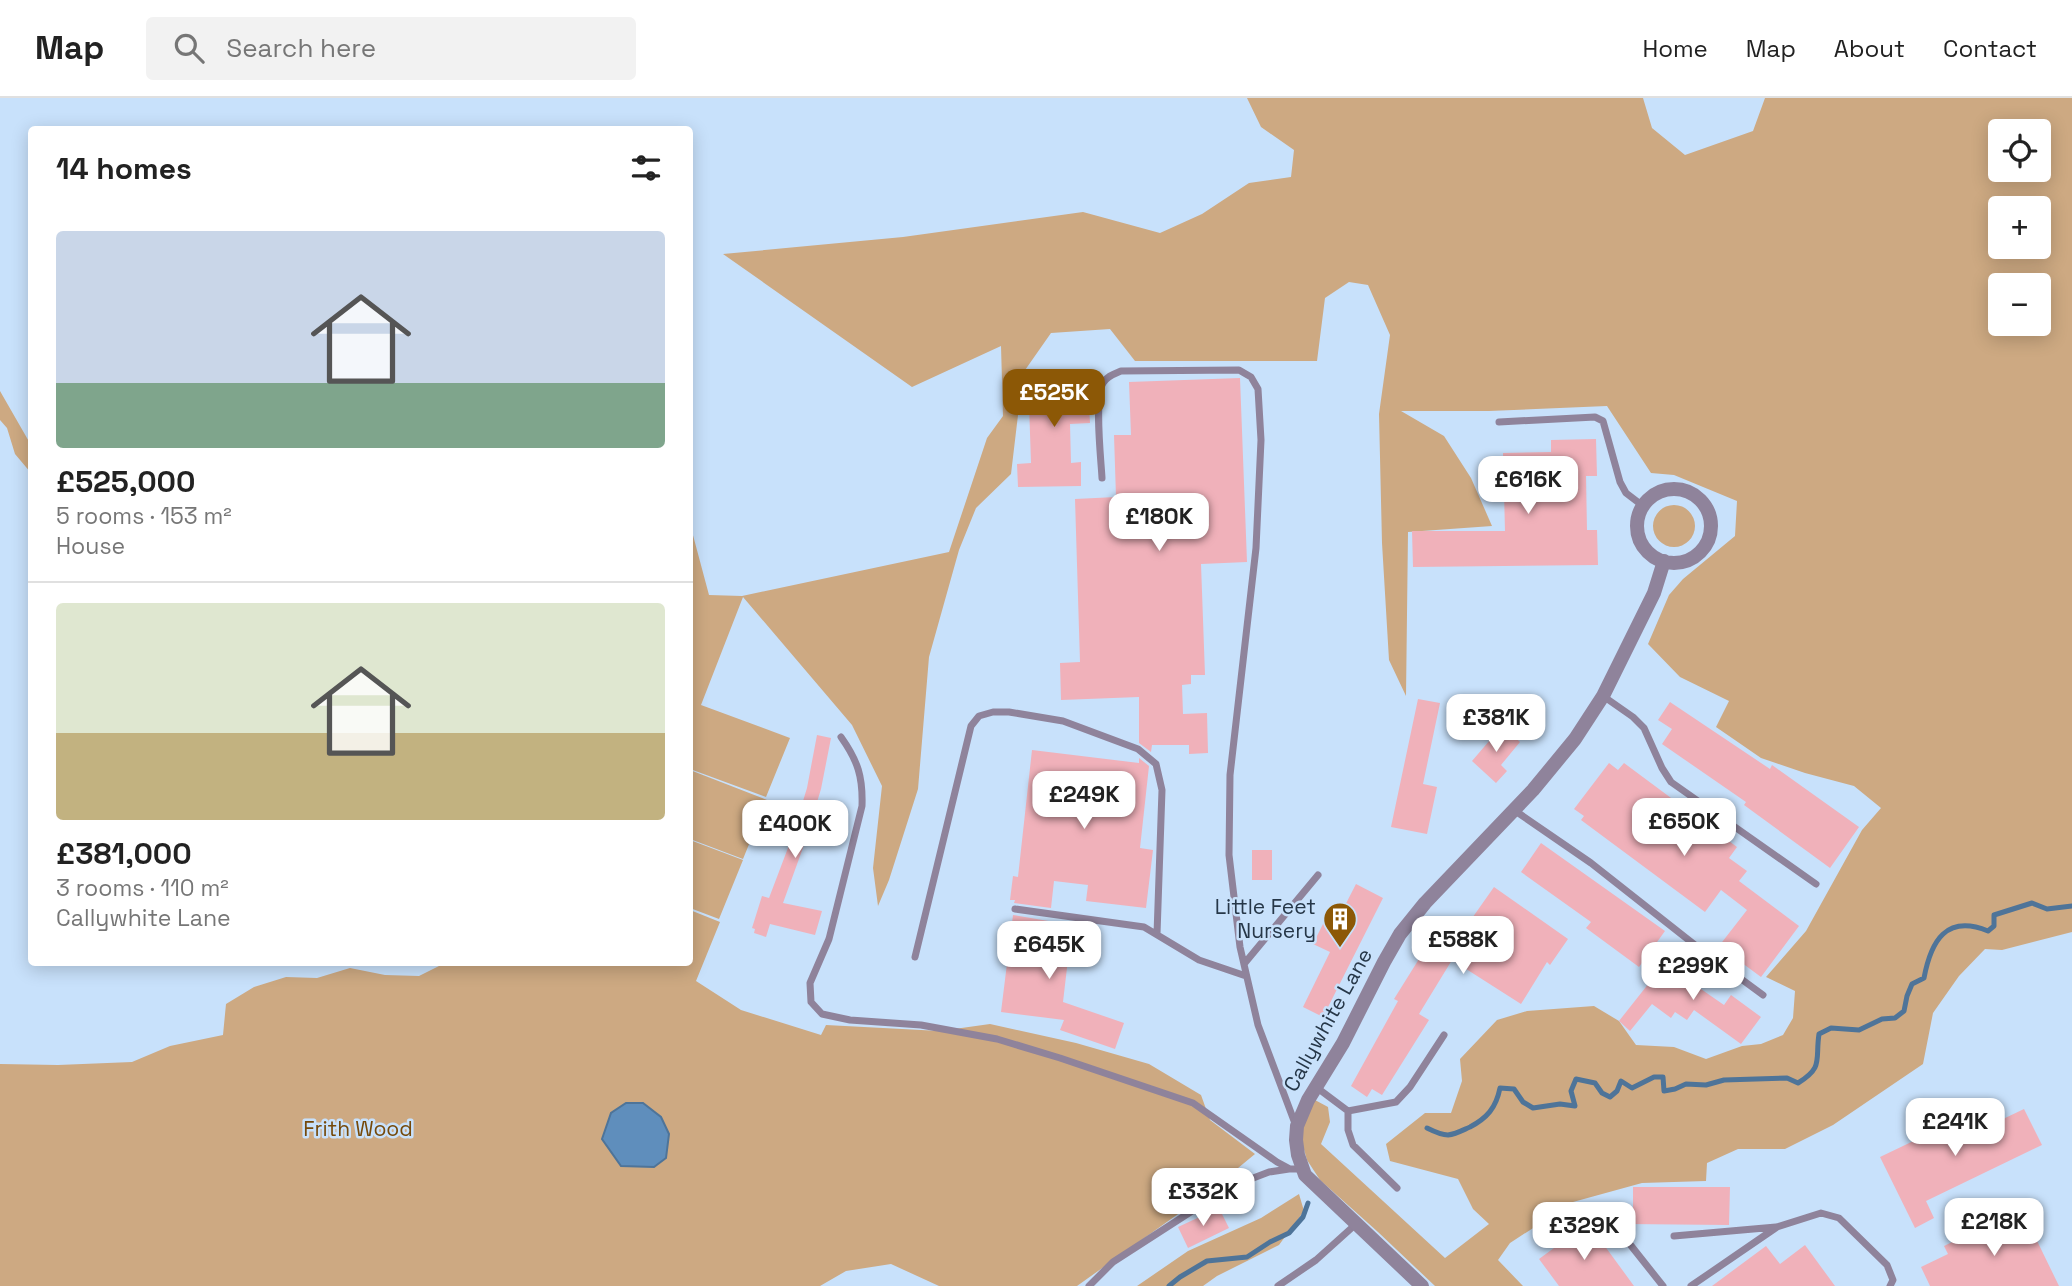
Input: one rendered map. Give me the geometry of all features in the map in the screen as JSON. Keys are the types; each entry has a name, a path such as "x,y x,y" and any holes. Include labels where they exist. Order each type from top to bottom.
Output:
{"street":[{"path":"1679,489 1701,500 1708,511 1710,535 1705,547 1696,556 1685,561 1664,561 1650,554 1642,545 1637,522 1643,506 1656,493 1679,489"},
{"name":"Callywhite Lane","path":"1296,1169 1297,1126 1308,1100 1343,1043 1400,934 1575,739 1603,696 1654,593 1664,561"},
{"path":"1296,1169 1422,1286"}],"lane":[{"path":"1102,478 1099,409 1101,386 1108,376 1121,371 1239,370 1251,377 1258,389 1261,440 1256,548 1230,775 1229,855 1240,947 1258,1025 1297,1126"},
{"path":"1499,422 1595,417 1603,421 1620,482 1626,493 1643,506"},
{"path":"1603,696 1644,728 1671,782 1816,884"},
{"path":"915,957 971,726 979,716 993,712 1009,712 1063,722 1138,749 1156,764 1162,790 1157,934"},
{"path":"841,737 855,758 863,785 862,806 829,939 810,983 811,1002 822,1014 850,1020 921,1025 997,1039 1060,1058 1193,1103 1277,1163 1296,1169"},
{"path":"1514,810 1591,863 1763,995"},
{"path":"1244,964 1318,876"},
{"path":"1015,909 1144,927 1199,960 1246,976"},
{"path":"1316,1086 1348,1111 1396,1102 1410,1087 1444,1035"},
{"path":"1348,1111 1348,1130 1353,1145 1396,1188"},
{"path":"1089,1286 1113,1262 1206,1202 1269,1172 1296,1169"},
{"path":"1674,1236 1777,1227 1821,1213 1839,1218 1887,1265 1893,1280 1890,1286"},
{"path":"1278,1286 1316,1260 1356,1224"},
{"path":"1691,1286 1777,1227"},
{"path":"1621,1233 1663,1286"}],"green space":[{"path":"1247,98 1643,98 1652,128 1685,155 1753,131 1765,98 2072,98 2072,932 2002,950 1985,949 1959,976 1933,1013 1923,1064 1833,1125 1785,1149 1738,1149 1707,1163 1706,1181 1642,1183 1573,1202 1510,1243 1498,1260 1523,1286 1435,1286 1320,1180 1307,1160 1299,1132 1315,1100 1328,1107 1330,1122 1321,1144 1445,1258 1489,1224 1473,1209 1458,1179 1390,1161 1386,1144 1425,1113 1451,1113 1462,1081 1460,1059 1497,1020 1527,1011 1594,1006 1619,1021 1636,1045 1674,1047 1706,1059 1783,1035 1793,1018 1795,991 1766,977 1806,931 1862,830 1881,808 1854,786 1761,758 1716,727 1729,701 1680,677 1648,644 1669,595 1683,579 1735,536 1737,501 1674,475 1651,473 1607,406 1489,411 1401,411 1444,436 1471,478 1492,526 1408,532 1406,696 1389,660 1382,543 1379,414 1390,335 1368,285 1349,282 1325,298 1317,361 1135,361 1110,329 1051,333 1023,373 1011,474 976,508 959,550 929,657 918,789 878,906 873,868 882,786 852,725 743,597 701,705 790,738 766,797 693,770 693,535 709,595 742,596 949,552 987,438 1003,416 1001,346 912,387 723,254 903,237 1083,212 1160,233 1202,214 1249,183 1291,177 1294,150 1261,127"},
{"path":"0,391 28,440 28,469 15,454 7,428 0,420"},
{"path":"1674,505 1689,511 1695,526 1689,541 1674,547 1659,541 1653,526 1659,511"},
{"path":"693,771 767,800 743,859 693,840"},
{"path":"693,841 743,860 719,919 693,909"},
{"name":"Frith Wood","path":"693,911 720,922 696,981 741,1010 821,1035 826,1025 940,1031 990,1024 1076,1043 1149,1064 1201,1095 1210,1120 1255,1154 1209,1192 1077,1286 939,1286 891,1264 846,1271 820,1286 0,1286 0,1064 132,1062 170,1046 223,1035 226,1004 254,987 286,977 317,978 350,968 385,975 419,976 439,966 693,966"},
{"path":"1299,1194 1304,1211 1279,1245 1217,1276 1203,1286 1137,1286 1188,1251 1261,1218"}],"water":[{"path":"626,1103 643,1103 661,1117 669,1134 666,1158 654,1167 621,1166 602,1139 611,1113"}],"building":[{"path":"1087,372 1090,423 1070,424 1071,463 1081,462 1081,486 1018,487 1017,464 1031,463 1028,374"},
{"path":"1240,378 1247,562 1201,564 1205,675 1191,675 1191,684 1182,685 1183,714 1207,713 1208,753 1189,754 1189,745 1152,745 1151,752 1139,743 1139,697 1061,700 1060,663 1080,662 1075,499 1116,497 1114,435 1131,435 1129,382"},
{"path":"1596,439 1597,476 1586,476 1587,530 1597,530 1598,565 1413,567 1412,531 1505,531 1503,453 1551,452 1551,440"},
{"path":"1418,699 1440,703 1423,784 1437,787 1427,834 1391,827"},
{"path":"1670,702 1770,769 1772,765 1859,827 1830,868 1744,805 1746,802 1662,744 1672,729 1658,720"},
{"path":"1502,726 1520,742 1501,765 1507,771 1496,783 1472,761"},
{"path":"817,735 831,738 821,789 783,903 822,911 815,935 770,924 766,937 754,933 755,929 752,928 762,896 769,898 791,840 807,788"},
{"path":"1032,750 1139,763 1139,758 1149,766 1140,848 1153,850 1146,908 1086,901 1088,885 1054,881 1051,908 1014,903 1015,900 1010,900 1013,876 1018,877"},
{"path":"1609,763 1618,770 1624,763 1737,847 1729,858 1747,871 1739,881 1799,926 1761,977 1719,946 1747,910 1721,890 1705,912 1581,820 1584,816 1574,809"},
{"path":"1541,843 1665,931 1639,967 1586,928 1591,922 1521,872"},
{"path":"1252,850 1272,850 1272,880 1252,880"},
{"name":"Little Feet Nursery","path":"1356,884 1383,898 1323,1017 1303,1007 1330,952 1313,944 1327,916 1337,921"},
{"path":"1494,887 1568,939 1550,965 1547,962 1521,1004 1452,960 1419,1014 1429,1020 1382,1095 1372,1089 1367,1097 1351,1086 1398,1001 1394,999 1444,919 1463,931"},
{"path":"1013,915 1072,925 1063,1002 1124,1023 1115,1049 1060,1030 1064,1020 1001,1012"},
{"path":"1687,954 1710,970 1698,987 1724,1005 1731,995 1761,1017 1741,1044 1694,1010 1687,1020 1675,1012 1671,1018 1652,1004 1630,1031 1619,1021 1653,978 1665,988"},
{"path":"2024,1109 2042,1145 1926,1201 1934,1218 1915,1228 1880,1157 1974,1112 1982,1129"},
{"path":"1633,1187 1730,1187 1729,1225 1625,1224 1625,1210 1633,1210"},
{"path":"1219,1208 1229,1228 1188,1248 1178,1227"},
{"path":"2021,1208 2059,1286 1930,1286 1921,1267 1948,1254 1944,1246"},
{"path":"1588,1223 1634,1286 1559,1286 1539,1259"},
{"path":"1805,1245 1835,1286 1712,1286 1766,1246 1780,1264"}],"waterway":[{"path":"1427,1128 1448,1135 1470,1127 1490,1112 1500,1088 1514,1089 1523,1102 1533,1108 1560,1104 1575,1106 1571,1091 1576,1079 1595,1083 1602,1093 1610,1097 1617,1091 1621,1081 1632,1088 1654,1077 1663,1077 1664,1091 1686,1084 1706,1085 1724,1080 1787,1078 1798,1083 1815,1067 1819,1034 1831,1028 1859,1030 1882,1019 1895,1018 1904,1011 1912,984 1924,978 1931,953 1943,934 1961,926 1988,931 1994,926 1994,915 2032,903 2047,909 2072,906"},
{"path":"1169,1286 1207,1261 1247,1257 1289,1233 1303,1217 1308,1203"}],"place":[{"name":"Little Feet Nursery","path":"1340,949"}]}
